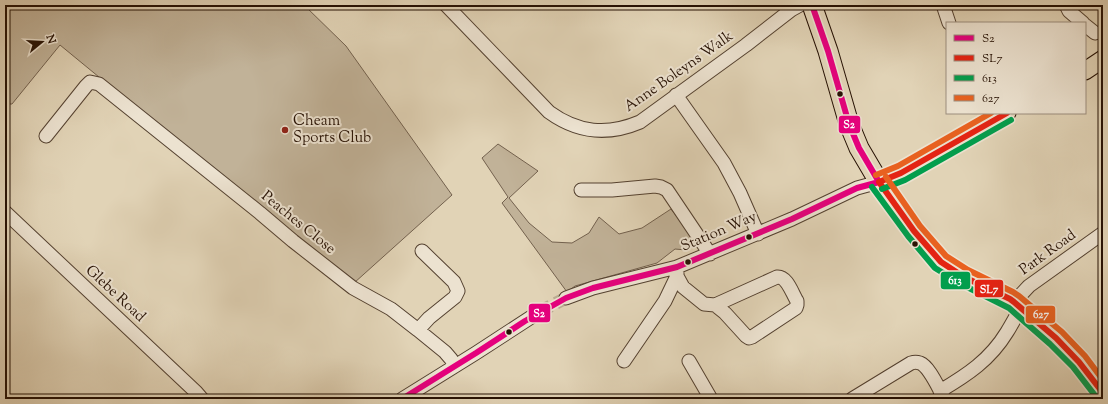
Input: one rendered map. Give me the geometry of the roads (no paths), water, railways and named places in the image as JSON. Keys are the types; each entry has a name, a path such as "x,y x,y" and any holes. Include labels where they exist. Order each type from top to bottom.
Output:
{"highway":[{"path":"812,5 828,51 849,124 859,148 880,182 914,231 941,262 964,277 1010,299 1018,305 1056,338 1076,358 1103,393"}],"main road":[{"path":"1086,70 1103,59"},
{"path":"880,182 902,173 1001,114"}],"street":[{"name":"Anne Boleyns Walk","path":"448,6 540,104 560,120 585,129 609,131 624,128 640,122 743,41 800,5"},
{"path":"943,5 949,22"},
{"path":"1066,5 1082,22"},
{"path":"1086,26 1095,34"},
{"name":"Peaches Close","path":"46,136 90,82 99,84 119,105 260,212 293,241 353,288 391,309 418,330 445,352 455,366"},
{"path":"676,95 728,168 758,234"},
{"name":"Station Way","path":"566,298 593,288 677,272 710,254 792,219 857,188 880,182"},
{"path":"581,190 612,190 655,186 661,187 667,190 710,254"},
{"name":"Glebe Road","path":"5,212 202,399"},
{"name":"Park Road","path":"942,395 988,357 1008,332 1018,305 1029,286 1103,233"},
{"path":"418,330 429,318 455,297 458,291 454,282 422,251"},
{"path":"677,272 683,287 704,304 715,305 781,276 797,301 796,308 749,338 715,305"},
{"path":"624,361 665,301 677,272"},
{"path":"403,399 539,312"},
{"path":"689,361 711,399"},
{"path":"852,399 911,363 916,362 922,364 926,368 942,395"}],"tunnel":[{"path":"539,312 566,298"}],"place":[{"name":"Cheam Sports Club","path":"285,130"}]}
